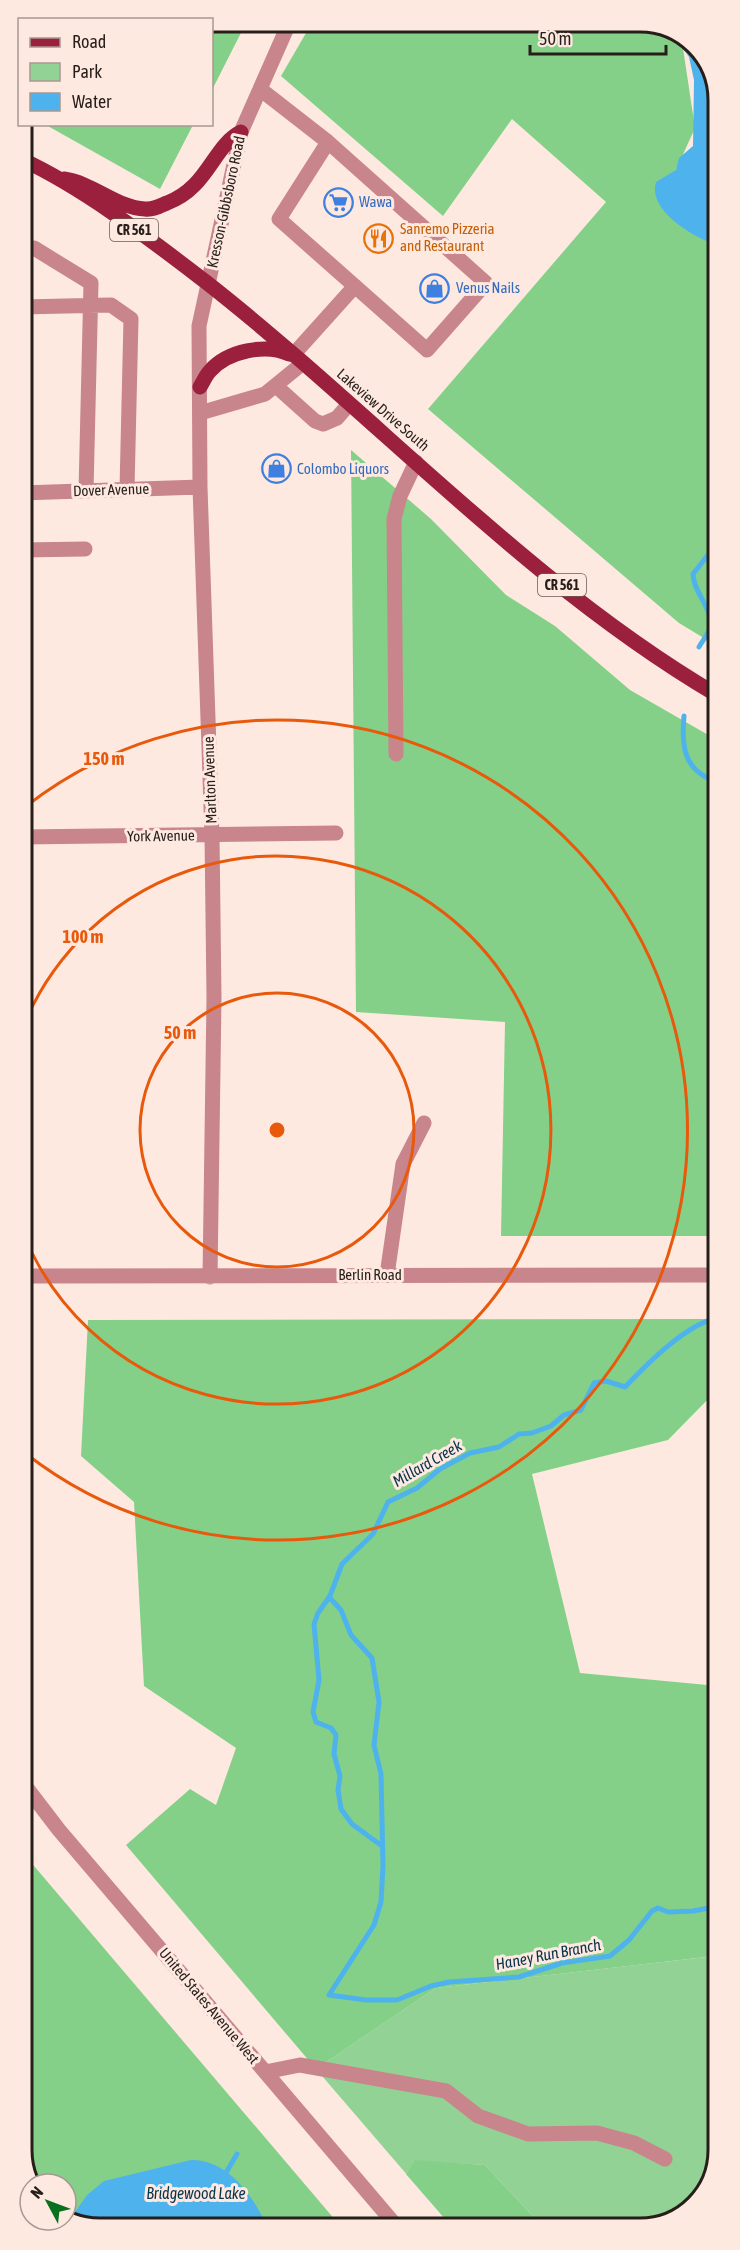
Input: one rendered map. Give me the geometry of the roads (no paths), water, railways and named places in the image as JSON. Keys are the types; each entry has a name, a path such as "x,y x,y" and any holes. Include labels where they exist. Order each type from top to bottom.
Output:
{"main road":[{"path":"57,178 86,184 133,207 153,209 178,199 199,182 233,136 242,132"},
{"name":"Lakeview Drive South","path":"31,164 57,178 163,249 298,359 542,570 623,633 708,689"},
{"path":"200,387 210,370 228,357 259,349 283,350 298,359"}],"street":[{"name":"Kresson-Gibbsboro Road","path":"208,285 242,132 285,31"},
{"path":"260,89 328,142 486,282 427,350 279,219 328,142"},
{"path":"31,248 91,283 86,491"},
{"name":"Marlton Avenue","path":"208,285 200,326 200,487 212,835 214,998 210,1276"},
{"path":"200,413 256,398 276,386 354,286"},
{"path":"31,307 111,305 131,319 127,489"},
{"path":"276,386 315,421 323,424 337,418 349,404"},
{"path":"396,754 394,519 400,495 416,462"},
{"name":"Dover Avenue","path":"31,493 200,487"},
{"path":"31,550 85,549"},
{"name":"York Avenue","path":"31,837 336,833"},
{"path":"387,1275 403,1164 424,1123"},
{"name":"Berlin Road","path":"31,1276 708,1275"},
{"name":"United States Avenue West","path":"31,1793 59,1830 389,2218"},
{"path":"265,2072 300,2065 446,2091 478,2116 528,2134 597,2133 634,2144 665,2159"}],"water":[{"path":"680,44 699,65 708,90 708,241 675,222 659,203 655,193 656,182 676,170 679,158 693,146 694,80 689,57"},
{"name":"Bridgewood Lake","path":"191,2160 204,2161 217,2166 238,2182 263,2218 95,2218 78,2215 78,2208 87,2195 104,2181"}],"waterway":[{"name":"Millard Creek","path":"708,555 693,574 696,588 708,612"},
{"name":"Millard Creek","path":"699,647 708,632"},
{"name":"Millard Creek","path":"684,716 683,738 687,756 691,764 708,778"},
{"name":"Millard Creek","path":"382,1846 352,1824 341,1809 338,1790 340,1776 334,1754 336,1735 331,1728 316,1722 313,1712 319,1680 314,1624 318,1613 330,1596 342,1564 373,1534 388,1502 417,1488 440,1469 470,1453 499,1447 519,1434 532,1433 551,1426 564,1415 581,1410 594,1383 606,1381 625,1387 680,1336 708,1320"},
{"name":"Millard Creek","path":"329,1597 341,1610 351,1635 372,1658 379,1702 374,1745 381,1774 383,1866 381,1902 374,1925 329,1995 366,2000 397,2000 431,1986 449,1982 519,1977 562,1963 610,1956 629,1940 652,1911 658,1908 668,1912 708,1908"},
{"name":"Millard Creek","path":"224,2176 237,2154"}],"place":[{"name":"Wawa","path":"338,202"},
{"name":"Sanremo Pizzeria and Restaurant","path":"379,238"},
{"name":"Venus Nails","path":"435,288"},
{"name":"Colombo Liquors","path":"276,469"}],"water label":[{"name":"Haney Run Branch","path":"548,1954"}]}
